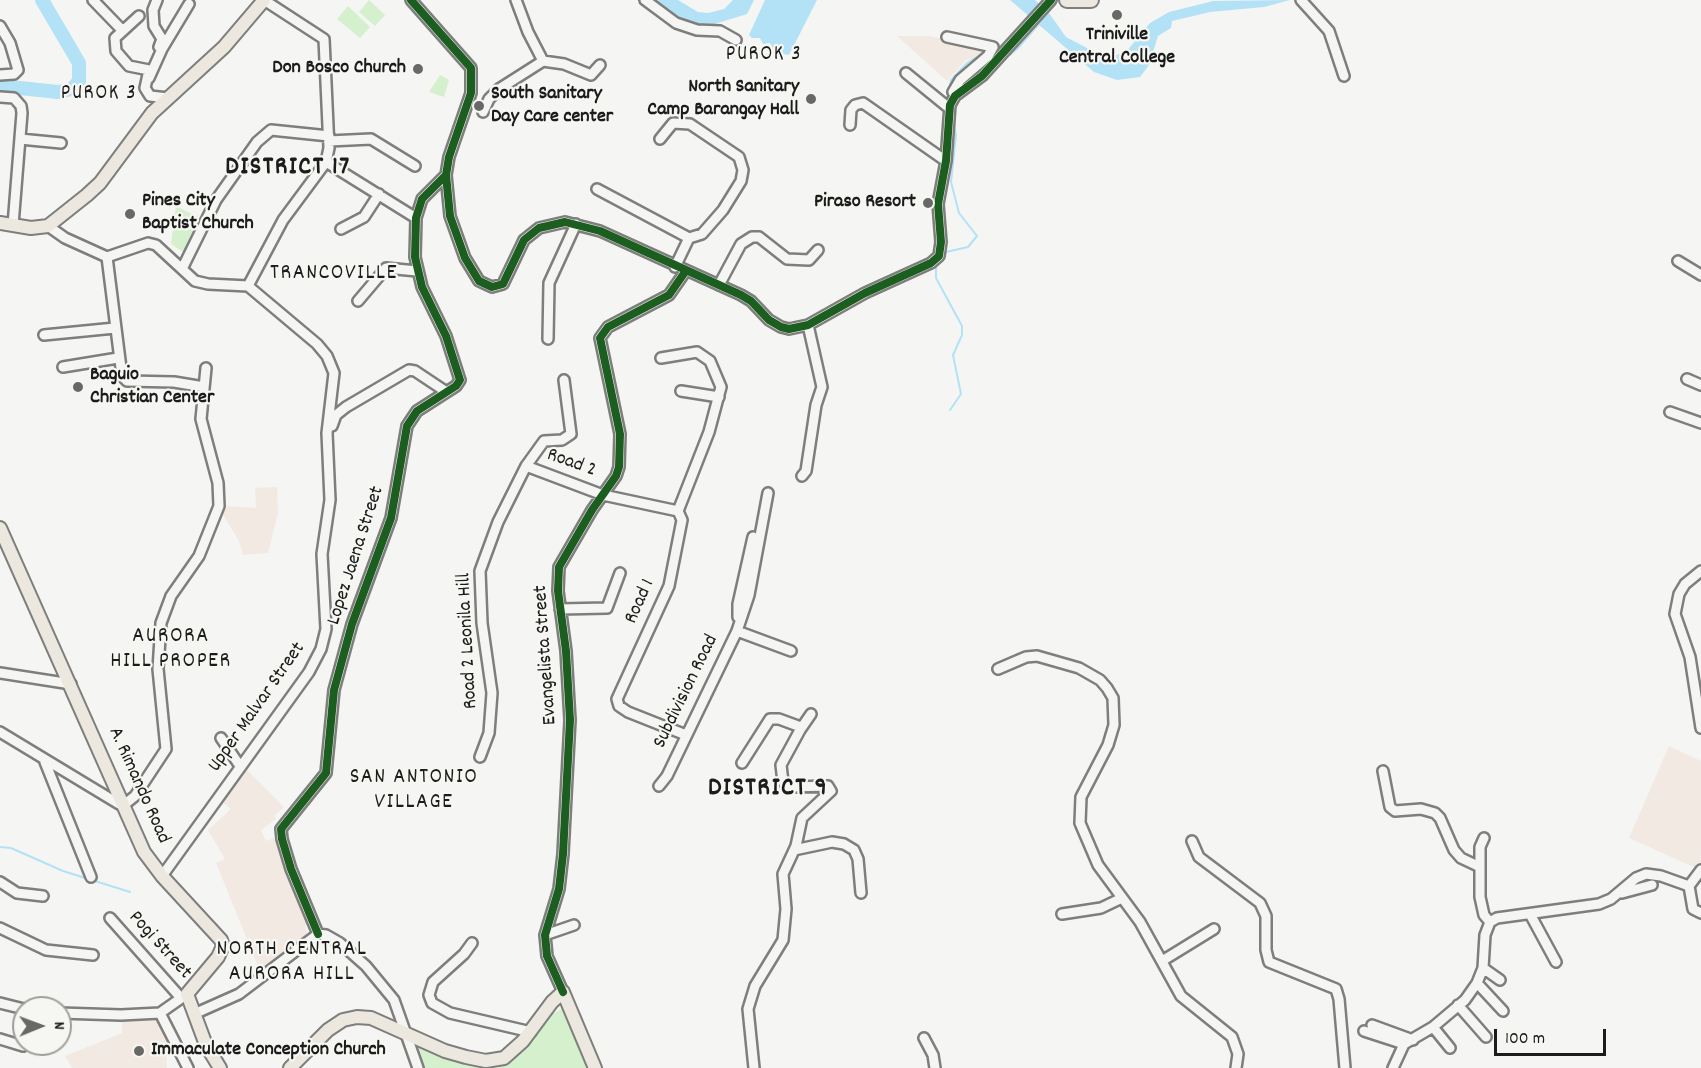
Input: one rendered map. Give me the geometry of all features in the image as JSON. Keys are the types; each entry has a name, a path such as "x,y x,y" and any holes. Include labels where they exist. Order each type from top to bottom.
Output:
{"highway":[{"path":"1067,0 1091,0"}],"main road":[{"path":"0,223 32,228 48,226 100,183 133,137 168,98 224,47 264,0"},
{"name":"A. Rimando Road","path":"0,528 144,852 162,876 217,934 222,946 218,957 184,996"},
{"path":"290,1068 328,1030 350,1018 371,1018 445,1051 486,1061 504,1058 531,1032 552,1002 563,992 570,1003 595,1068"},
{"path":"184,996 220,1068"},
{"path":"547,1012 559,1005 570,1003"}],"street":[{"path":"93,0 122,30"},
{"path":"157,0 153,10 154,26 162,39 145,88 150,96 168,98"},
{"path":"48,226 65,238 107,257 148,243 156,245 195,281 208,285 248,286 283,220 326,162 329,139 324,39 264,0"},
{"path":"411,0 471,68 471,93 449,158 446,175 450,216 465,258 483,284 495,287 506,281 520,247 530,234 552,224 576,224 600,231 751,301 781,327 808,325 865,293 931,263 939,256 941,242 938,204 946,161 949,108 955,96 987,70 1048,4"},
{"path":"516,0 528,32 543,61"},
{"path":"645,0 676,23 697,30 720,31 736,40"},
{"path":"1301,0 1329,31 1344,76"},
{"path":"139,16 115,38 118,56 129,66 153,74 177,23 189,4"},
{"path":"0,26 10,43 18,69 14,74 0,75"},
{"path":"947,36 993,46 988,56 960,80 953,92 955,96"},
{"path":"483,112 489,99 499,89 543,61 564,64 591,75 600,65"},
{"path":"906,73 949,108"},
{"path":"0,98 14,98 21,106 13,225"},
{"path":"850,125 851,110 855,105 863,103 946,161"},
{"path":"597,189 689,238 702,234 711,225 741,181 743,170 739,158 690,124 673,123 660,139"},
{"path":"182,269 216,200 257,142 271,130 329,139 372,140 415,166"},
{"path":"20,139 61,143"},
{"path":"326,162 416,218"},
{"name":"Lopez Jaena Street","path":"318,934 291,869 281,829 326,773 334,690 352,624 391,518 407,426 417,411 456,386 461,374 417,271 416,218 422,199 446,175"},
{"path":"341,229 364,218 379,194"},
{"path":"548,339 549,283 576,224"},
{"path":"719,285 741,244 752,237 759,237 787,259 809,260 818,250"},
{"path":"675,267 689,238"},
{"path":"107,257 122,376 128,381 174,382 204,387"},
{"path":"1678,261 1701,275"},
{"path":"358,301 386,268 417,271"},
{"name":"Evangelista Street","path":"563,992 547,956 545,935 559,888 563,854 570,720 566,651 560,609 559,567 616,476 621,448 600,338 608,327 669,295 685,272"},
{"name":"Upper Malvar Street","path":"162,876 309,672 321,648 326,616 322,554 330,500 327,433 334,373 327,356 307,335 268,306 248,286"},
{"path":"802,476 806,471 816,405 822,387 808,325"},
{"path":"44,335 115,327"},
{"path":"603,495 678,512 721,387 710,361 697,352 661,358"},
{"path":"63,367 118,357"},
{"path":"0,732 111,801 124,804 141,789 166,749 158,669 161,623 171,596 199,556 219,506 218,483 201,418 206,368"},
{"path":"327,433 339,411 408,370 415,370 445,391"},
{"path":"1687,378 1701,385"},
{"name":"Road 2 Leonila Hill","path":"480,757 489,733 492,693 482,623 480,571 498,522 526,466 544,441 562,440 572,434 564,380"},
{"path":"681,391 719,397"},
{"path":"1670,412 1701,423"},
{"name":"Road 2","path":"526,466 603,495"},
{"path":"737,626 749,595 768,493"},
{"name":"Road 1","path":"678,512 682,520 671,577 617,699 619,706 628,712 686,735"},
{"path":"737,626 738,604 753,537"},
{"path":"1701,571 1685,584 1679,594 1675,614 1676,624 1690,657 1701,728"},
{"path":"560,609 607,608 620,573"},
{"name":"Subdivision Road","path":"659,786 667,776 737,626 791,651"},
{"path":"998,669 1026,657 1049,658 1100,680 1113,698 1114,725 1108,745 1081,797 1080,823 1098,865 1140,922 1180,996 1232,1037 1238,1054 1236,1068"},
{"path":"0,673 71,684"},
{"path":"754,1068 747,1009 755,986 783,940 786,909 782,880 794,850 802,819 831,791 828,786 792,787 783,782 781,765 811,714"},
{"path":"742,763 770,719 779,719 798,726 800,730"},
{"path":"221,738 240,766"},
{"path":"45,762 91,877"},
{"path":"1383,771 1390,807 1395,811 1421,809 1435,813 1440,818 1454,850 1461,858 1479,867"},
{"path":"1484,838 1480,847 1479,867 1481,904 1490,922"},
{"path":"1192,841 1199,857 1260,903 1266,916 1266,950 1269,962 1336,989 1339,999 1345,1068"},
{"path":"794,850 832,842 844,844 854,850 858,859 861,893"},
{"path":"1701,870 1689,886 1693,909 1701,913"},
{"path":"1619,894 1636,878 1646,874 1661,876 1689,886"},
{"path":"0,882 16,892 43,896"},
{"path":"1393,1068 1408,1042 1433,1027 1458,1005 1477,983 1482,968 1485,935 1490,922 1497,918 1599,904 1619,894 1652,885"},
{"path":"1062,914 1101,908 1122,898"},
{"path":"1530,914 1556,962"},
{"name":"Pogi Street","path":"110,918 184,996"},
{"path":"545,935 574,925"},
{"path":"0,928 19,940 46,950 93,955"},
{"path":"1162,961 1214,929"},
{"path":"194,1014 239,994 318,934 326,935 366,966 394,1000 418,1068"},
{"path":"472,943 464,954 433,982 429,995 432,1003 450,1013 531,1032"},
{"path":"1482,968 1500,980"},
{"path":"1477,983 1503,1011"},
{"path":"72,1013 122,1015 160,1013 184,996"},
{"path":"1458,1005 1486,1037"},
{"path":"160,1013 188,1068"},
{"path":"1433,1027 1450,1048"},
{"path":"1368,1028 1408,1042"},
{"path":"924,1038 933,1055 935,1068"}],"shaded area":[{"path":"897,36 929,36 989,49 986,55 966,60 947,81"},
{"path":"277,487 278,513 268,553 243,555 239,541 222,513 228,506 256,508 255,488"},
{"path":"1669,746 1701,761 1701,866 1698,869 1629,838"},
{"path":"243,766 284,807 274,816 276,819 261,830 266,841 274,838 309,924 305,926 309,938 262,976 216,863 225,859 208,830 231,809 219,799"},
{"path":"160,1015 174,1042 166,1049 167,1068 72,1068 65,1056 72,1056 72,1053 122,1033 122,1018"}],"green space":[{"path":"369,0 385,15 375,26 359,12"},
{"path":"348,6 370,27 360,38 337,19"},
{"path":"440,75 449,80 444,97 429,92"},
{"path":"176,206 204,220 186,254 171,244"},
{"path":"565,1007 591,1068 423,1068 414,1043 486,1065 526,1044 550,1015"}],"water":[{"path":"654,0 678,0 698,12 708,13 724,9 733,0 754,0 747,14 708,26 678,18"},
{"path":"765,0 817,0 789,55 783,54 780,48 774,50 770,43 763,44 760,38 752,38 749,35"},
{"path":"1010,0 1035,0 1049,13 1066,37 1106,58 1126,52 1150,23 1169,12 1213,1 1290,0 1264,7 1210,12 1172,21 1171,28 1158,36 1149,65 1140,77 1117,80 1094,72"}],"waterway":[{"path":"0,86 58,92 72,89 79,81 79,63 42,0"},
{"path":"1006,54 1010,55 1018,48 1038,25"},
{"path":"950,86 951,80 967,63 985,52"},
{"path":"950,410 961,394 953,355 962,335 962,326 936,278 936,267 946,252 968,247 977,236 959,213 951,182 956,135 953,121"},
{"path":"0,847 11,848 63,871 130,892"}],"cycle path":[{"path":"411,0 471,68 471,93 449,157 446,175 450,216 465,258 479,281 492,287 503,284 524,240 539,228 565,222 600,231 741,295 751,301 769,320 789,329 808,325 865,293 931,263 939,256 941,242 938,204 946,161 950,105 955,96 982,76 1051,0"},
{"path":"318,934 291,869 281,829 326,773 334,690 352,624 391,518 407,426 417,411 456,386 460,380 446,336 422,287 415,257 416,218 422,199 446,175"},
{"path":"563,992 547,956 545,935 559,889 570,720 566,651 558,591 559,567 592,510 616,476 619,467 620,434 600,338 608,327 669,295 685,272"}],"place":[{"name":"Triniville Central College","path":"1117,15"},
{"name":"Don Bosco Church","path":"418,69"},
{"name":"North Sanitary Camp Barangay Hall","path":"811,99"},
{"name":"South Sanitary Day Care center","path":"479,106"},
{"name":"Piraso Resort","path":"928,203"},
{"name":"Pines City Baptist Church","path":"130,214"},
{"name":"Baguio Christian Center","path":"78,387"},
{"name":"Immaculate Conception Church","path":"139,1051"}],"district":[{"name":"PUROK 3","path":"764,56"},
{"name":"PUROK 3","path":"99,95"},
{"name":"DISTRICT 17","path":"288,169"},
{"name":"TRANCOVILLE","path":"334,275"},
{"name":"AURORA HILL PROPER","path":"171,650"},
{"name":"DISTRICT 9","path":"768,790"},
{"name":"SAN ANTONIO VILLAGE","path":"414,792"},
{"name":"NORTH CENTRAL AURORA HILL","path":"292,964"}]}
